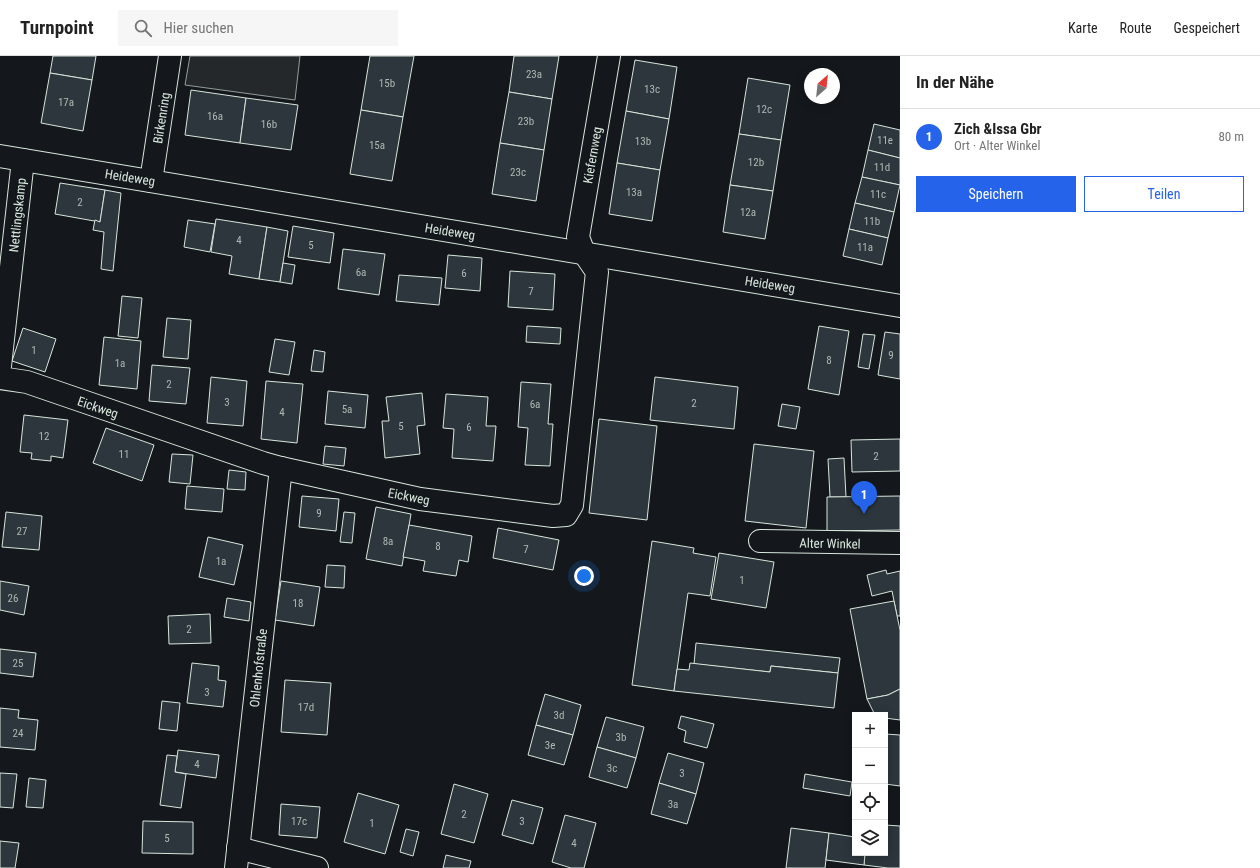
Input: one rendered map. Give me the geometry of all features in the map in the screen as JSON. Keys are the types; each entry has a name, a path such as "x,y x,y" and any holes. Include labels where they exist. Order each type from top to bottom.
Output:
{"street":[{"name":"Birkenring","path":"151,181 170,56"},
{"name":"Kiefernweg","path":"584,253 578,237 609,56"},
{"name":"Heideweg","path":"0,156 900,306"},
{"name":"Nettlingskamp","path":"0,366 23,160"},
{"name":"Eickweg","path":"0,378 27,382 281,468 420,499 553,516 566,515 572,505 597,272 584,253"},
{"name":"Ohlenhofstraße","path":"237,858 281,468"},
{"name":"Alter Winkel","path":"760,541 900,544"},
{"path":"237,858 317,868"}],"shaded area":[{"path":"190,56 300,56 295,100 185,85"}],"building":[{"path":"53,56 96,56 92,80 50,73"},
{"path":"370,56 414,56 403,117 361,110"},
{"path":"514,56 559,56 552,99 509,92"},
{"path":"635,60 677,67 669,119 626,111"},
{"path":"50,73 92,80 83,131 41,123"},
{"path":"748,78 790,85 781,140 739,134"},
{"path":"191,90 246,98 240,143 185,135"},
{"path":"509,92 552,99 544,150 500,143"},
{"path":"246,98 298,105 291,150 240,143"},
{"path":"361,110 403,117 392,181 350,174"},
{"path":"626,111 669,119 660,170 617,163"},
{"path":"874,124 900,130 900,158 868,150"},
{"path":"739,134 781,140 773,191 730,185"},
{"path":"500,143 544,150 536,201 492,194"},
{"path":"868,150 900,158 900,185 862,177"},
{"path":"617,163 660,170 652,221 609,214"},
{"path":"862,177 900,185 894,212 855,203"},
{"path":"60,183 105,190 100,222 55,214"},
{"path":"730,185 773,191 765,239 723,232"},
{"path":"105,190 121,193 113,271 101,269 104,232 93,230 95,220 100,222"},
{"path":"855,203 894,212 888,238 849,229"},
{"path":"216,219 267,227 259,279 229,274 232,256 211,252"},
{"path":"188,220 215,224 210,252 184,247"},
{"path":"293,226 334,233 330,263 288,257"},
{"path":"267,227 288,231 280,282 259,279"},
{"path":"849,229 888,238 882,265 843,256"},
{"path":"343,249 385,254 379,295 338,289"},
{"path":"448,255 482,258 480,291 445,288"},
{"path":"283,263 295,265 292,284 280,282"},
{"path":"510,271 555,274 553,310 508,307"},
{"path":"399,275 442,278 439,305 396,301"},
{"path":"122,296 142,298 138,338 118,336"},
{"path":"167,318 191,320 188,359 163,357"},
{"path":"527,326 561,328 560,344 526,342"},
{"path":"819,326 849,331 839,395 808,389"},
{"path":"23,328 56,339 45,372 12,361"},
{"path":"885,332 900,334 900,379 878,375"},
{"path":"863,334 875,335 869,369 858,367"},
{"path":"104,337 141,341 137,389 99,385"},
{"path":"275,339 295,342 289,375 269,372"},
{"path":"314,350 325,352 323,372 311,371"},
{"path":"152,365 190,368 186,404 149,401"},
{"path":"211,377 247,381 243,426 207,423"},
{"path":"655,377 738,387 734,429 650,420"},
{"path":"266,381 303,384 297,443 261,439"},
{"path":"521,382 551,384 548,424 553,424 550,466 525,465 528,428 518,427"},
{"path":"328,391 368,395 365,428 325,424"},
{"path":"422,393 425,425 417,426 420,454 385,458 382,421 389,421 386,397"},
{"path":"446,394 488,397 486,426 496,426 493,461 452,458 454,429 443,428"},
{"path":"782,404 800,407 796,429 778,426"},
{"path":"24,415 68,420 63,458 51,456 51,461 31,459 32,453 20,452"},
{"path":"599,419 657,426 647,520 589,513"},
{"path":"106,428 154,445 142,481 93,463"},
{"path":"900,439 900,471 852,472 851,440"},
{"path":"754,444 814,451 806,528 745,521"},
{"path":"325,446 346,448 344,466 323,464"},
{"path":"172,454 193,455 190,484 169,482"},
{"path":"844,458 846,497 830,497 828,459"},
{"path":"229,470 246,472 245,490 227,489"},
{"path":"187,486 224,489 222,512 185,509"},
{"path":"302,496 339,499 336,531 299,527"},
{"path":"900,496 900,530 827,531 827,497"},
{"path":"376,507 411,514 402,566 366,559"},
{"path":"6,512 42,516 39,550 2,547"},
{"path":"344,512 355,513 352,543 340,542"},
{"path":"409,525 472,536 468,562 459,560 456,576 423,571 425,561 403,557"},
{"path":"498,528 559,540 553,570 493,558"},
{"path":"208,537 243,545 234,585 199,577"},
{"path":"652,541 694,548 693,553 716,557 710,596 688,593 674,691 632,685"},
{"path":"719,553 774,562 766,608 711,599"},
{"path":"327,565 345,566 344,588 325,587"},
{"path":"886,570 887,574 900,571 900,616 897,616 892,591 872,596 867,575"},
{"path":"0,581 29,586 24,615 0,610"},
{"path":"281,581 320,587 314,626 275,620"},
{"path":"227,598 251,602 249,621 224,617"},
{"path":"894,601 900,630 900,689 888,695 867,699 850,609"},
{"path":"210,614 211,643 169,644 168,616"},
{"path":"696,643 840,658 838,673 771,666 770,672 694,664"},
{"path":"0,649 36,653 33,677 0,673"},
{"path":"192,663 219,666 218,680 226,681 223,707 187,703"},
{"path":"690,663 770,672 771,666 838,673 834,708 674,691 677,669 689,670"},
{"path":"285,680 331,683 327,735 281,732"},
{"path":"900,689 900,720 888,718 888,712 874,712 867,699 888,695"},
{"path":"545,694 581,705 573,735 536,725"},
{"path":"162,701 180,703 177,731 159,729"},
{"path":"0,708 19,710 18,718 38,720 35,750 0,747"},
{"path":"681,716 714,724 707,748 684,742 686,731 678,728"},
{"path":"606,717 644,727 636,758 597,747"},
{"path":"536,725 573,735 564,765 528,755"},
{"path":"888,734 900,735 900,786 888,784"},
{"path":"597,747 636,758 627,788 589,777"},
{"path":"178,750 219,755 216,778 175,772"},
{"path":"668,753 704,763 696,794 659,783"},
{"path":"167,755 177,756 175,772 186,774 181,808 160,805"},
{"path":"0,773 17,774 13,808 0,807"},
{"path":"805,774 852,782 850,796 803,788"},
{"path":"29,778 46,780 43,808 26,807"},
{"path":"659,783 696,794 687,824 651,814"},
{"path":"454,784 488,794 474,843 441,834"},
{"path":"358,793 399,805 385,854 344,842"},
{"path":"512,800 543,808 533,844 502,835"},
{"path":"281,804 320,807 317,838 279,835"},
{"path":"565,815 596,823 584,868 571,868 552,862"},
{"path":"143,821 193,822 193,854 142,853"},
{"path":"888,825 900,826 900,868 864,865 865,856 888,856"},
{"path":"791,828 829,833 825,868 786,868"},
{"path":"406,829 419,832 413,856 400,852"},
{"path":"829,833 852,837 852,856 865,856 864,865 826,860"},
{"path":"0,841 19,843 15,868 0,868"},
{"path":"446,855 471,861 469,868 443,868"}],"place":[{"name":"Zich &Issa Gbr","path":"864,514"}]}
